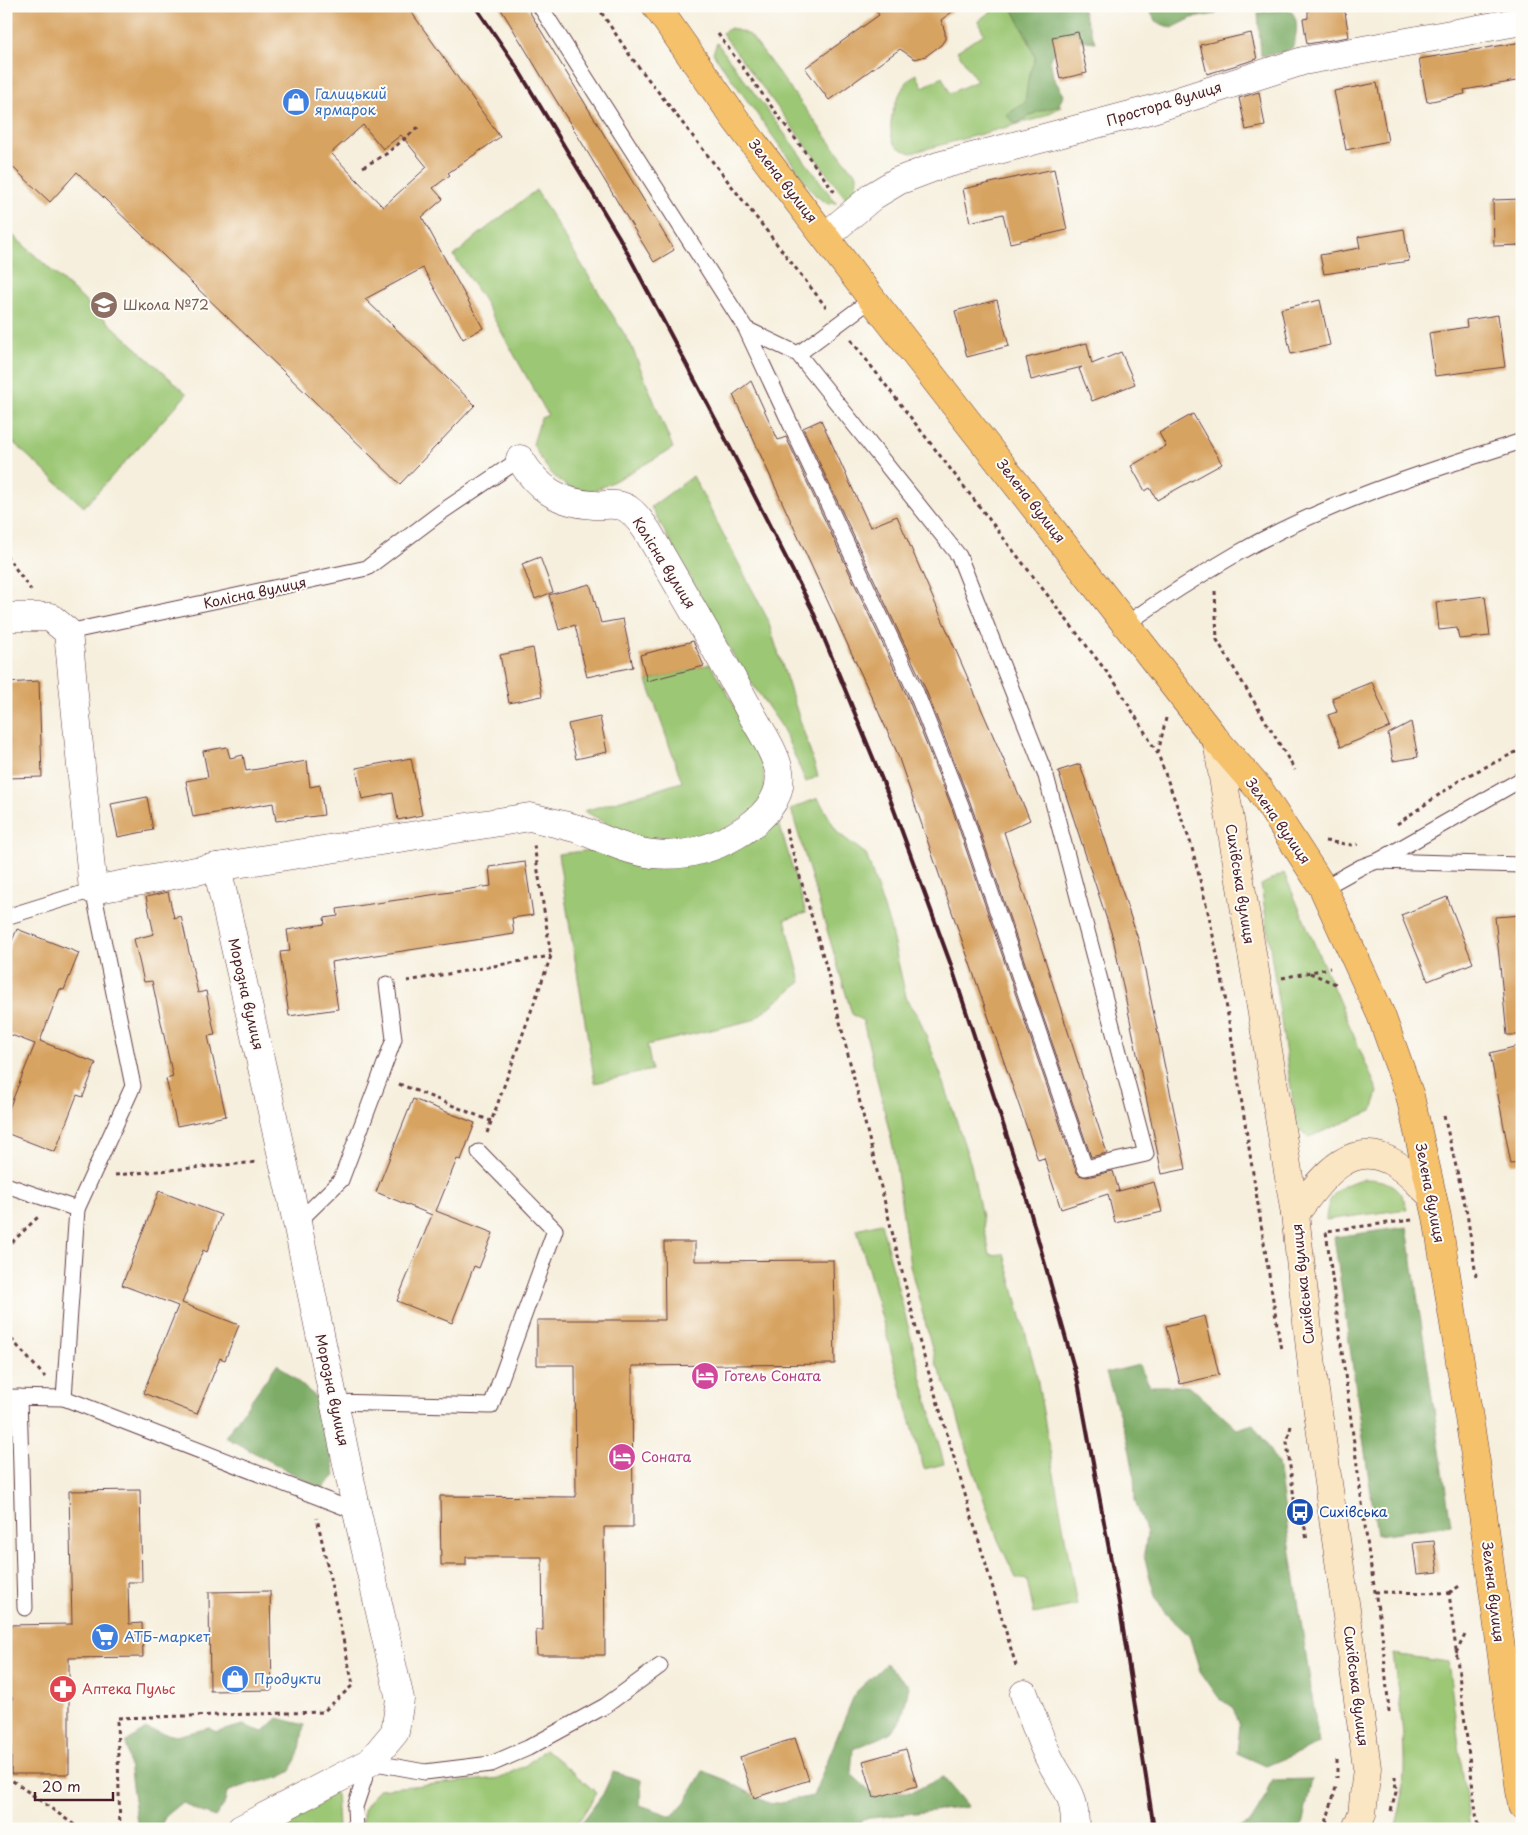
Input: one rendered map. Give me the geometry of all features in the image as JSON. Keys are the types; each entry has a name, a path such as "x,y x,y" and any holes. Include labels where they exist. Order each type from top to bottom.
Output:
{"main road":[{"name":"Зелена вулиця","path":"656,6 736,120 872,299 1217,741 1258,789 1323,888 1381,1015 1410,1096 1432,1196 1476,1462 1522,1806"},
{"name":"Сихівська вулиця","path":"1217,741 1295,1214 1314,1384 1367,1768 1362,1814 1356,1829"},
{"path":"1295,1214 1326,1173 1348,1159 1359,1156 1372,1156 1398,1165 1432,1196"}],"street":[{"name":"Простора вулиця","path":"826,236 873,196 898,181 938,166 1144,112 1303,61 1522,21"},
{"name":"Колісна вулиця","path":"520,459 540,487 554,496 573,502 620,506 627,508 636,515 689,602 771,751 779,771 773,802"},
{"path":"6,617 59,624 93,890 217,867 530,817 577,829 628,849 652,854 684,855 722,843 742,832 764,815 773,802"},
{"name":"Морозна вулиця","path":"217,867 297,1223 334,1402 400,1699 395,1732 370,1762 241,1829"},
{"path":"1024,1694 1050,1759 1072,1795 1075,1829"}],"lane":[{"path":"540,6 746,329 916,692 962,805 1086,1168 1146,1154 1046,776 959,556 798,354 746,329"},
{"path":"798,354 872,299"},
{"path":"1126,624 1238,552 1318,514 1440,467 1522,441"},
{"name":"Колісна вулиця","path":"59,624 367,568 440,513 520,459"},
{"path":"1323,888 1361,867 1377,861 1522,779"},
{"path":"1377,861 1522,865"},
{"path":"6,917 93,890 134,1086 77,1209 64,1398"},
{"path":"297,1223 341,1180 380,1077 394,1039 387,984"},
{"path":"334,1402 491,1406 555,1230 479,1152"},
{"path":"6,1185 77,1209"},
{"path":"25,1608 13,1397 64,1398 358,1512"},
{"path":"356,1829 355,1807 370,1762 425,1772 491,1764 528,1748 605,1706 660,1666"}],"path":[{"path":"598,6 631,57 839,323 1116,684 1158,754 1191,844 1209,916 1223,984 1281,1351"},
{"path":"718,34 838,196"},
{"path":"363,167 386,154 421,125"},
{"path":"6,555 59,624"},
{"path":"1215,568 1217,640 1295,770"},
{"path":"1396,825 1463,778 1522,749"},
{"path":"773,802 782,815 826,966 918,1340 1024,1694"},
{"path":"479,1152 551,956 530,817"},
{"path":"1321,840 1352,846 1360,843"},
{"path":"387,984 551,956"},
{"path":"1280,979 1328,969"},
{"path":"380,1077 491,1121"},
{"path":"92,1178 283,1160"},
{"path":"6,1248 54,1202"},
{"path":"1370,1556 1326,1231 1409,1221"},
{"path":"6,1333 64,1398"},
{"path":"1292,1423 1287,1442 1296,1515 1304,1528 1307,1546"},
{"path":"120,1829 117,1718 323,1712 353,1685 312,1495"},
{"path":"1296,1515 1300,1512"},
{"path":"1375,1592 1449,1593 1461,1584"},
{"path":"1449,1593 1478,1829"},
{"path":"1456,1654 1465,1634"},
{"path":"1322,1829 1326,1824 1337,1783 1337,1758"},
{"path":"6,1776 80,1829"}],"green space":[{"path":"998,6 1013,6 1061,107 1040,118 911,153 898,147 891,135 892,115 904,86 916,74 923,87 942,77 950,93 977,81 957,51 984,34 978,21"},
{"path":"1011,6 1081,6 1095,42 1064,38 1050,58 1053,77 1064,95 1058,106 1037,112 1016,124 1006,115 1025,103 1028,79 1035,58 1028,39"},
{"path":"1147,6 1216,6 1216,14 1192,18 1172,28 1156,22"},
{"path":"1288,9 1292,12 1296,22 1293,47 1284,52 1261,56 1258,13"},
{"path":"731,28 750,35 849,167 857,174 856,196 846,199 722,33"},
{"path":"717,43 836,203 828,204 815,195 713,53"},
{"path":"536,190 631,345 673,448 618,479 592,491 581,491 571,488 555,477 543,462 533,444 541,418 548,415 483,299 454,256"},
{"path":"6,229 187,394 84,507 6,436"},
{"path":"693,476 767,618 818,776 806,782 782,727 737,662 651,507"},
{"path":"710,664 731,699 763,764 765,787 755,809 721,832 681,848 647,845 584,811 682,782 647,681"},
{"path":"818,798 838,833 866,854 890,927 907,1001 919,1018 944,1083 971,1165 990,1255 1004,1254 1036,1372 1077,1605 1034,1614 1027,1580 1016,1578 998,1540 971,1463 954,1404 936,1363 910,1266 894,1151 863,1021 852,1014 791,809"},
{"path":"776,813 806,913 785,919 801,982 753,1020 647,1045 652,1070 595,1083 558,854 601,849 633,859"},
{"path":"1284,873 1378,1092 1372,1111 1309,1137 1297,1129 1261,885"},
{"path":"1362,1179 1378,1180 1391,1185 1400,1194 1407,1209 1326,1220 1329,1204 1335,1193 1340,1188"},
{"path":"881,1223 944,1464 924,1469 857,1229"},
{"path":"1407,1227 1451,1525 1377,1535 1334,1237"},
{"path":"277,1364 323,1403 335,1476 322,1489 225,1437"},
{"path":"1139,1365 1150,1386 1190,1386 1237,1429 1253,1424 1278,1464 1319,1744 1266,1766 1237,1753 1240,1725 1233,1708 1219,1698 1200,1671 1189,1635 1166,1614 1155,1596 1144,1556 1147,1533 1135,1501 1134,1474 1128,1442 1106,1373"},
{"path":"1393,1654 1448,1662 1470,1829 1395,1829 1403,1786 1404,1764"},
{"path":"886,1664 909,1686 906,1702 899,1723 894,1729 888,1734 853,1749 851,1774 871,1792 912,1792 943,1777 968,1807 862,1819 857,1829 577,1829 603,1794 613,1772 641,1780 640,1805 672,1816 685,1802 703,1771 726,1780 770,1804 813,1796 855,1693"},
{"path":"278,1718 304,1725 300,1749 291,1771 279,1778 252,1783 227,1792 224,1805 215,1817 182,1802 165,1816 160,1829 138,1829 126,1742 146,1729 176,1736 209,1728 217,1732 243,1725 263,1732"},
{"path":"545,1749 597,1793 574,1829 363,1829 363,1810 378,1789 501,1778 526,1765"},
{"path":"1312,1779 1303,1822 1299,1829 1234,1829 1250,1823 1264,1801 1273,1780"},
{"path":"336,1791 338,1829 270,1829"}],"building":[{"path":"6,6 407,6 500,137 448,173 450,175 433,188 443,199 422,217 483,328 463,339 423,268 365,299 475,405 400,484 77,172 50,202 6,161","holes":["363,125 383,149 401,135 427,167 383,207 331,153"]},
{"path":"499,6 526,6 674,250 654,262"},
{"path":"873,6 960,6 941,20 945,39 941,45 926,56 915,59 900,49 829,100 805,68 879,15"},
{"path":"1308,6 1344,6 1349,37 1307,44 1303,19 1308,18"},
{"path":"1078,32 1087,73 1060,79 1052,37"},
{"path":"1251,33 1257,59 1207,74 1200,45"},
{"path":"1522,42 1522,80 1464,90 1465,94 1427,102 1419,59"},
{"path":"1377,83 1388,141 1346,150 1334,91"},
{"path":"1259,92 1265,126 1246,130 1239,98"},
{"path":"1054,169 1067,230 1010,243 1003,214 970,222 963,189"},
{"path":"1522,199 1522,245 1494,246 1493,200"},
{"path":"1404,229 1409,261 1324,274 1320,255 1360,248 1358,237"},
{"path":"997,300 1009,346 967,357 955,311"},
{"path":"1320,300 1330,345 1291,354 1281,309"},
{"path":"1498,315 1505,367 1435,376 1429,333 1467,327 1466,320"},
{"path":"1087,343 1092,364 1121,352 1135,384 1092,401 1079,369 1082,367 1031,380 1026,358"},
{"path":"751,381 778,440 786,437 907,696 952,808 1076,1171 1079,1175 1087,1177 1113,1171 1119,1191 1154,1182 1162,1212 1115,1223 1108,1194 1061,1209 1044,1158 1038,1160 896,750 733,395"},
{"path":"1193,414 1222,464 1157,500 1150,488 1145,491 1131,466 1166,446 1159,433"},
{"path":"821,420 870,527 897,516 1030,820 1004,832 1107,1153 1091,1157 970,802 925,688 803,428"},
{"path":"540,557 553,592 535,599 522,564"},
{"path":"590,584 601,623 623,619 633,667 587,677 575,625 559,630 549,595"},
{"path":"1485,596 1490,636 1459,639 1457,628 1439,630 1436,602"},
{"path":"693,641 704,666 647,681 640,655"},
{"path":"533,648 542,696 509,703 500,655"},
{"path":"39,681 42,777 6,778 6,683"},
{"path":"1372,682 1390,727 1341,747 1328,715 1337,712 1332,698"},
{"path":"600,717 607,752 576,759 568,724"},
{"path":"1411,722 1418,757 1393,761 1388,734"},
{"path":"227,747 230,758 243,755 246,771 307,761 310,787 320,785 324,815 276,821 273,803 193,817 186,781 208,777 203,751"},
{"path":"411,758 422,815 398,820 393,793 362,799 356,768"},
{"path":"1080,764 1139,942 1186,1169 1162,1174 1113,938 1058,771"},
{"path":"147,797 153,830 118,837 111,804"},
{"path":"525,862 533,915 512,918 514,934 331,962 338,1009 289,1016 280,952 290,951 287,930 325,924 324,918 338,916 337,909 491,886 489,867"},
{"path":"168,892 174,918 181,916 198,993 206,991 215,1035 208,1036 226,1116 177,1126 166,1079 173,1077 152,981 144,982 134,939 154,934 146,897"},
{"path":"1447,897 1473,963 1428,981 1401,915"},
{"path":"1522,915 1522,1035 1507,1035 1495,917"},
{"path":"17,929 79,953 64,990 60,989 40,1041 96,1063 83,1097 77,1095 55,1152 6,1133 6,1116 35,1044 6,1033 6,955"},
{"path":"1522,1045 1522,1163 1511,1164 1490,1053"},
{"path":"413,1099 475,1123 461,1160 457,1159 436,1211 493,1233 479,1268 474,1266 452,1323 397,1301 432,1215 376,1192"},
{"path":"159,1191 221,1215 207,1252 203,1250 182,1303 239,1325 225,1360 220,1358 197,1414 143,1393 178,1306 122,1285"},
{"path":"664,1242 695,1242 695,1261 833,1260 835,1364 632,1366 633,1527 604,1527 605,1655 537,1655 536,1630 543,1630 542,1557 466,1557 466,1565 441,1565 440,1496 576,1497 575,1365 537,1365 537,1320 665,1320"},
{"path":"1205,1316 1219,1375 1180,1384 1166,1326"},
{"path":"140,1490 142,1582 128,1582 129,1624 142,1623 143,1657 69,1658 69,1774 11,1774 12,1697 6,1697 6,1625 72,1624 69,1491"},
{"path":"1434,1541 1438,1572 1417,1574 1413,1543"},
{"path":"270,1591 272,1690 210,1691 209,1592"},
{"path":"795,1738 809,1780 754,1798 740,1757"},
{"path":"906,1749 917,1786 874,1798 863,1761"}],"railway":[{"path":"475,6 516,66 619,237 719,426 812,609 890,799 951,965 1022,1182 1078,1382 1119,1603 1154,1829"}],"place":[{"name":"Галицький ярмарок","path":"296,102"},
{"name":"Школа №72","path":"104,305"},
{"name":"Готель Соната","path":"705,1376"},
{"name":"Соната","path":"622,1457"},
{"name":"Сихівська","path":"1300,1512"},
{"name":"АТБ-маркет","path":"105,1637"},
{"name":"Продукти","path":"235,1679"},
{"name":"Аптека Пульс","path":"63,1689"}]}
